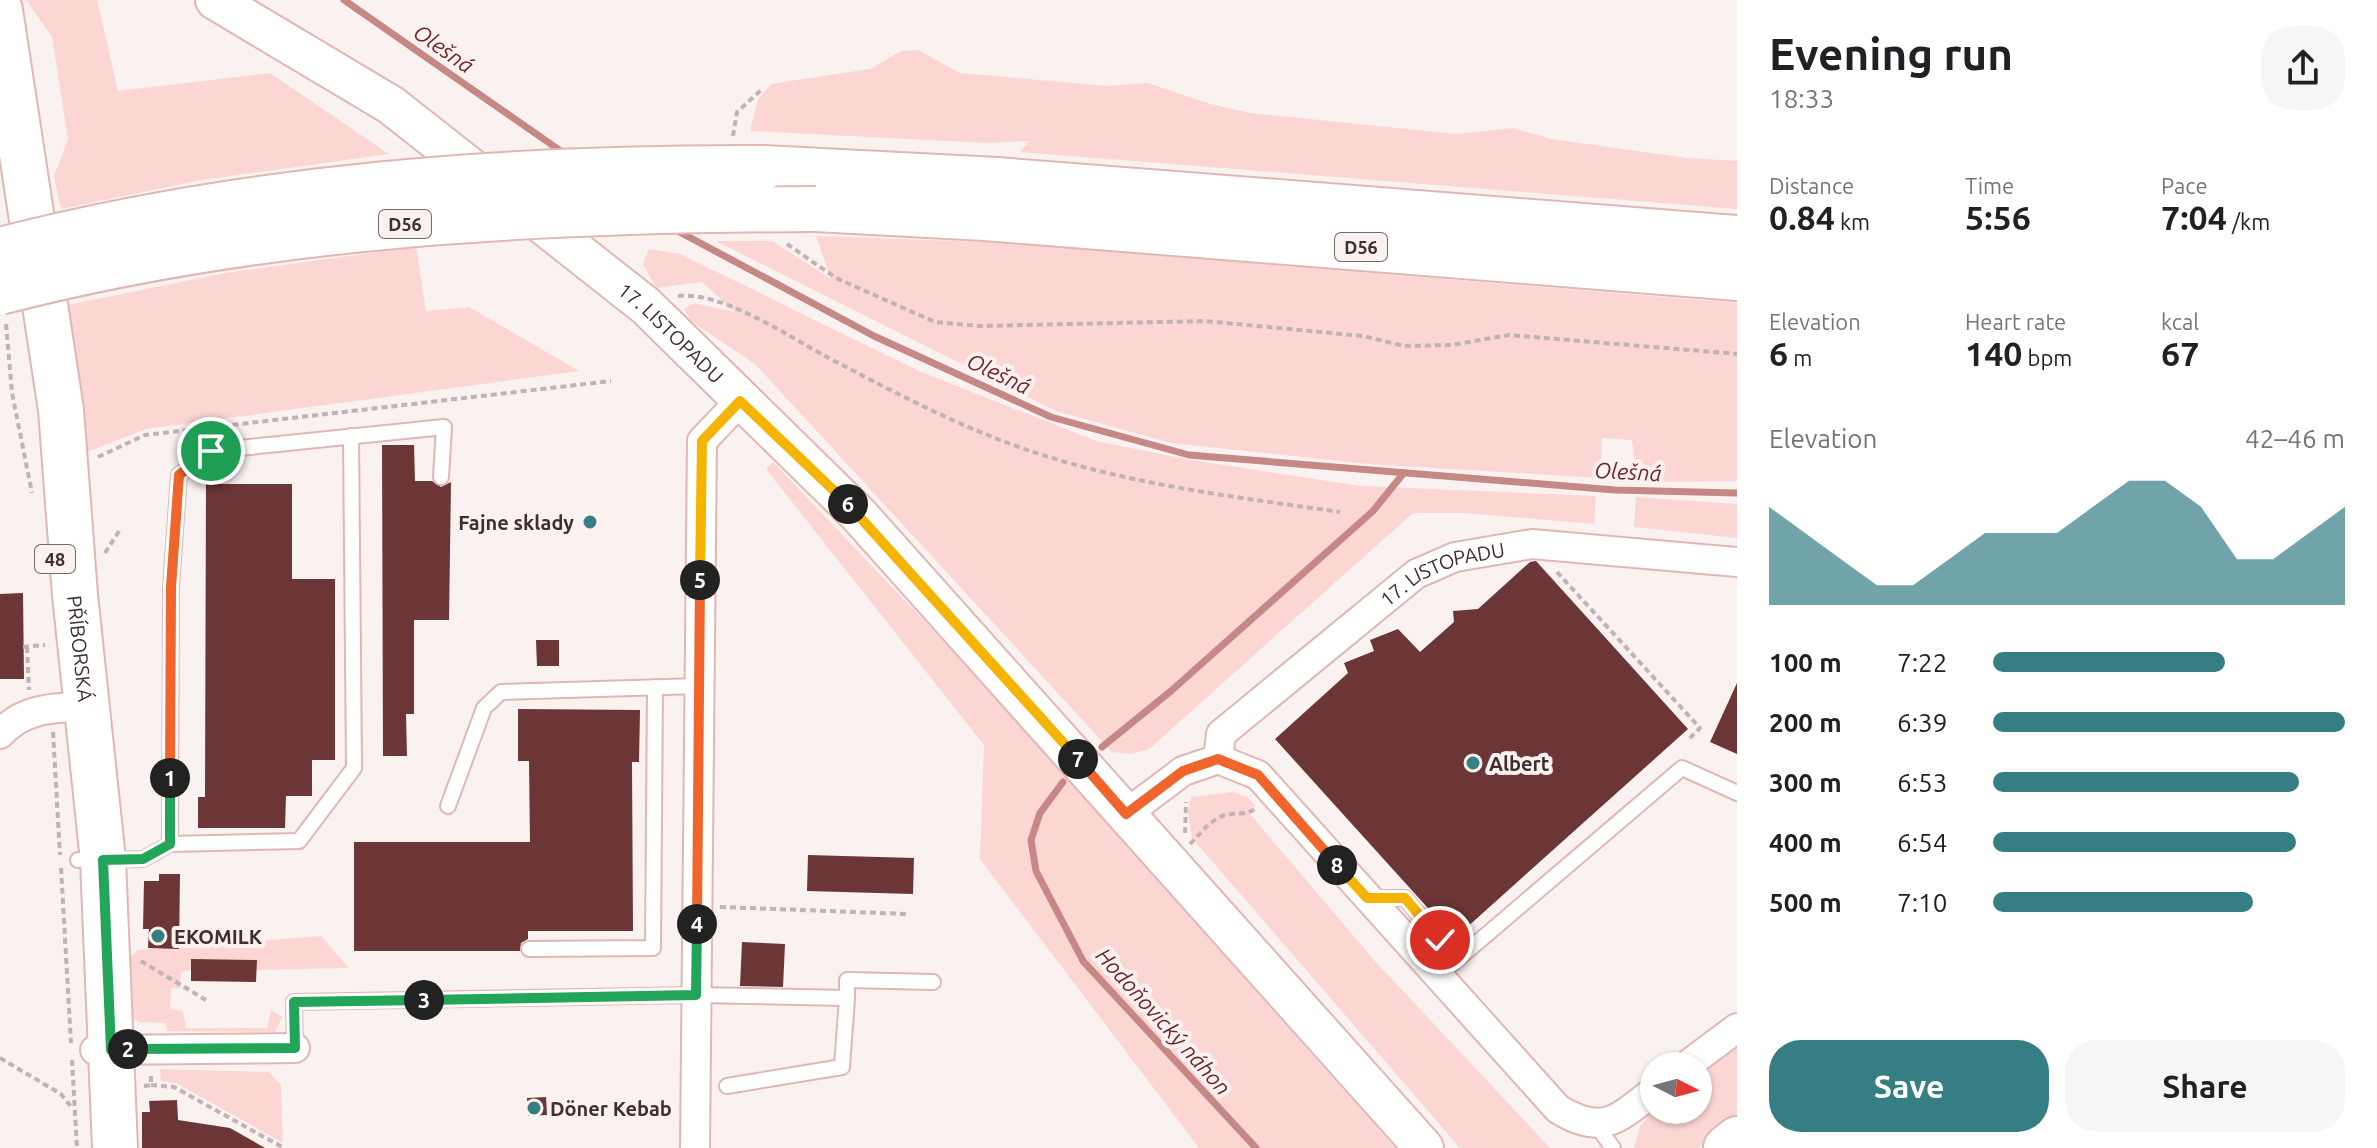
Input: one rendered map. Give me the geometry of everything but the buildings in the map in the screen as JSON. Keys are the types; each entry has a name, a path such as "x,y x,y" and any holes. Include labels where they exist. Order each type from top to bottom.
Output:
{"main road":[{"name":"17. LISTOPADU","path":"215,0 391,105 646,306 858,514 1424,1148"},
{"name":"PŘÍBORSKÁ","path":"0,10 8,102 61,410 32,715 66,758 90,860 100,1050 115,1148"},
{"name":"PŘÍBORSKÁ","path":"0,144 60,597 67,675 32,715"},
{"name":"D56","path":"0,250 213,207 421,180 749,159 1737,238"},
{"name":"D56","path":"0,292 220,248 425,222 592,211 816,209 985,218 1737,278"},
{"name":"PŘÍBORSKÁ","path":"85,1130 100,1050"},
{"path":"1726,1148 1737,1139"}],"street":[{"path":"695,1148 702,441 740,401"},
{"name":"17. LISTOPADU","path":"1218,759 1221,734 1416,574 1455,557 1532,544 1737,562"},
{"path":"1126,814 1183,771 1218,759 1258,775 1367,898 1445,969 1558,1109 1580,1123 1596,1125 1622,1116 1640,1102"},
{"path":"1705,1052 1737,1028"},
{"path":"100,1050 295,1048"}],"lane":[{"path":"170,844 171,587 179,475 211,451 444,427 441,477"},
{"path":"90,860 143,859 170,844 299,841 354,768 351,436"},
{"path":"448,806 484,708 501,692 699,686"},
{"path":"529,949 653,948 655,687"},
{"path":"1445,969 1682,768 1733,791"},
{"path":"727,1086 842,1067 847,980 933,982"},
{"path":"295,1048 294,1002 696,995 847,998"},
{"path":"1596,1125 1613,1148"}],"path":[{"path":"749,159 732,125 737,112 761,90"},
{"path":"778,238 836,278 935,322 980,326 1205,321 1363,336 1404,346 1452,345 1509,335 1737,354"},
{"path":"646,306 669,297 699,294 773,328 888,389 1009,443 1152,483 1340,512"},
{"path":"94,459 145,435 611,381"},
{"path":"1532,544 1700,728 1687,741"},
{"path":"32,715 25,647 45,645"},
{"path":"1192,793 1184,809 1185,834 1190,844 1212,821 1227,814 1250,814 1261,804 1252,796"},
{"path":"697,906 908,914"},
{"path":"135,957 206,1000"},
{"path":"0,1058 61,1094 85,1130"},
{"path":"151,1085 174,1087 284,1148"}],"shaded area":[{"path":"26,0 97,0 118,91 270,73 389,154 201,180 61,209 54,176 68,139 52,37"},
{"path":"918,50 960,73 1108,86 1148,83 1207,103 1250,113 1456,134 1513,128 1551,139 1687,158 1737,161 1737,209 1020,152 1029,141 987,143 750,131 758,99 771,84 870,69 901,51"},
{"path":"816,236 1008,243 1737,303 1737,481 1637,482 1632,440 1602,438 1600,478 1368,464 1171,443 1056,411 716,241 772,241 831,279"},
{"path":"416,247 426,311 469,307 579,371 146,429 84,453 68,305 225,273"},
{"path":"649,249 680,254 919,371 1096,441 1191,460 1360,486 1596,496 1594,524 1464,513 1413,513 1149,749 1131,754 1112,752 755,364 691,321 684,309 694,303 735,312 702,282 656,288 643,264"},
{"path":"773,462 969,668 1395,1148 1199,1148 980,859 984,745 766,469"},
{"path":"1636,497 1737,504 1737,538 1634,527"},
{"path":"1233,792 1247,797 1255,805 1250,814 1373,959 1550,1148 1460,1148 1192,838 1188,812 1191,797"},
{"path":"321,936 349,968 256,970 256,960 191,959 191,970 181,972 180,988 171,988 170,1009 183,1011 186,1028 267,1028 271,1010 282,1017 275,1032 167,1031 166,1023 139,1022 132,1017 131,956 138,950"},
{"path":"1737,1042 1737,1115 1698,1148 1634,1148 1642,1124 1712,1124 1712,1060"},
{"path":"160,1069 269,1072 281,1085 283,1143 176,1083 161,1081"}],"waterway":[{"name":"Olešná","path":"344,0 565,154"},
{"name":"Olešná","path":"674,229 874,336 1051,417 1189,455 1615,490 1737,493"},
{"name":"Hodoňovický náhon","path":"1102,747 1171,691 1373,511 1403,474"},
{"name":"Hodoňovický náhon","path":"1063,782 1040,813 1031,840 1036,871 1083,961 1256,1148"}],"place":[{"name":"Fajne sklady","path":"590,522"},
{"name":"Albert","path":"1473,763"},
{"name":"EKOMILK","path":"158,936"},
{"name":"Döner Kebab","path":"534,1108"}],"route":[{"path":"211,451 179,475 171,587 170,844 143,859 103,860 111,1050 295,1048 294,1002 696,995 702,441 740,401 858,514 1126,814 1183,771 1218,759 1258,775 1367,898 1405,898 1440,940"}]}
